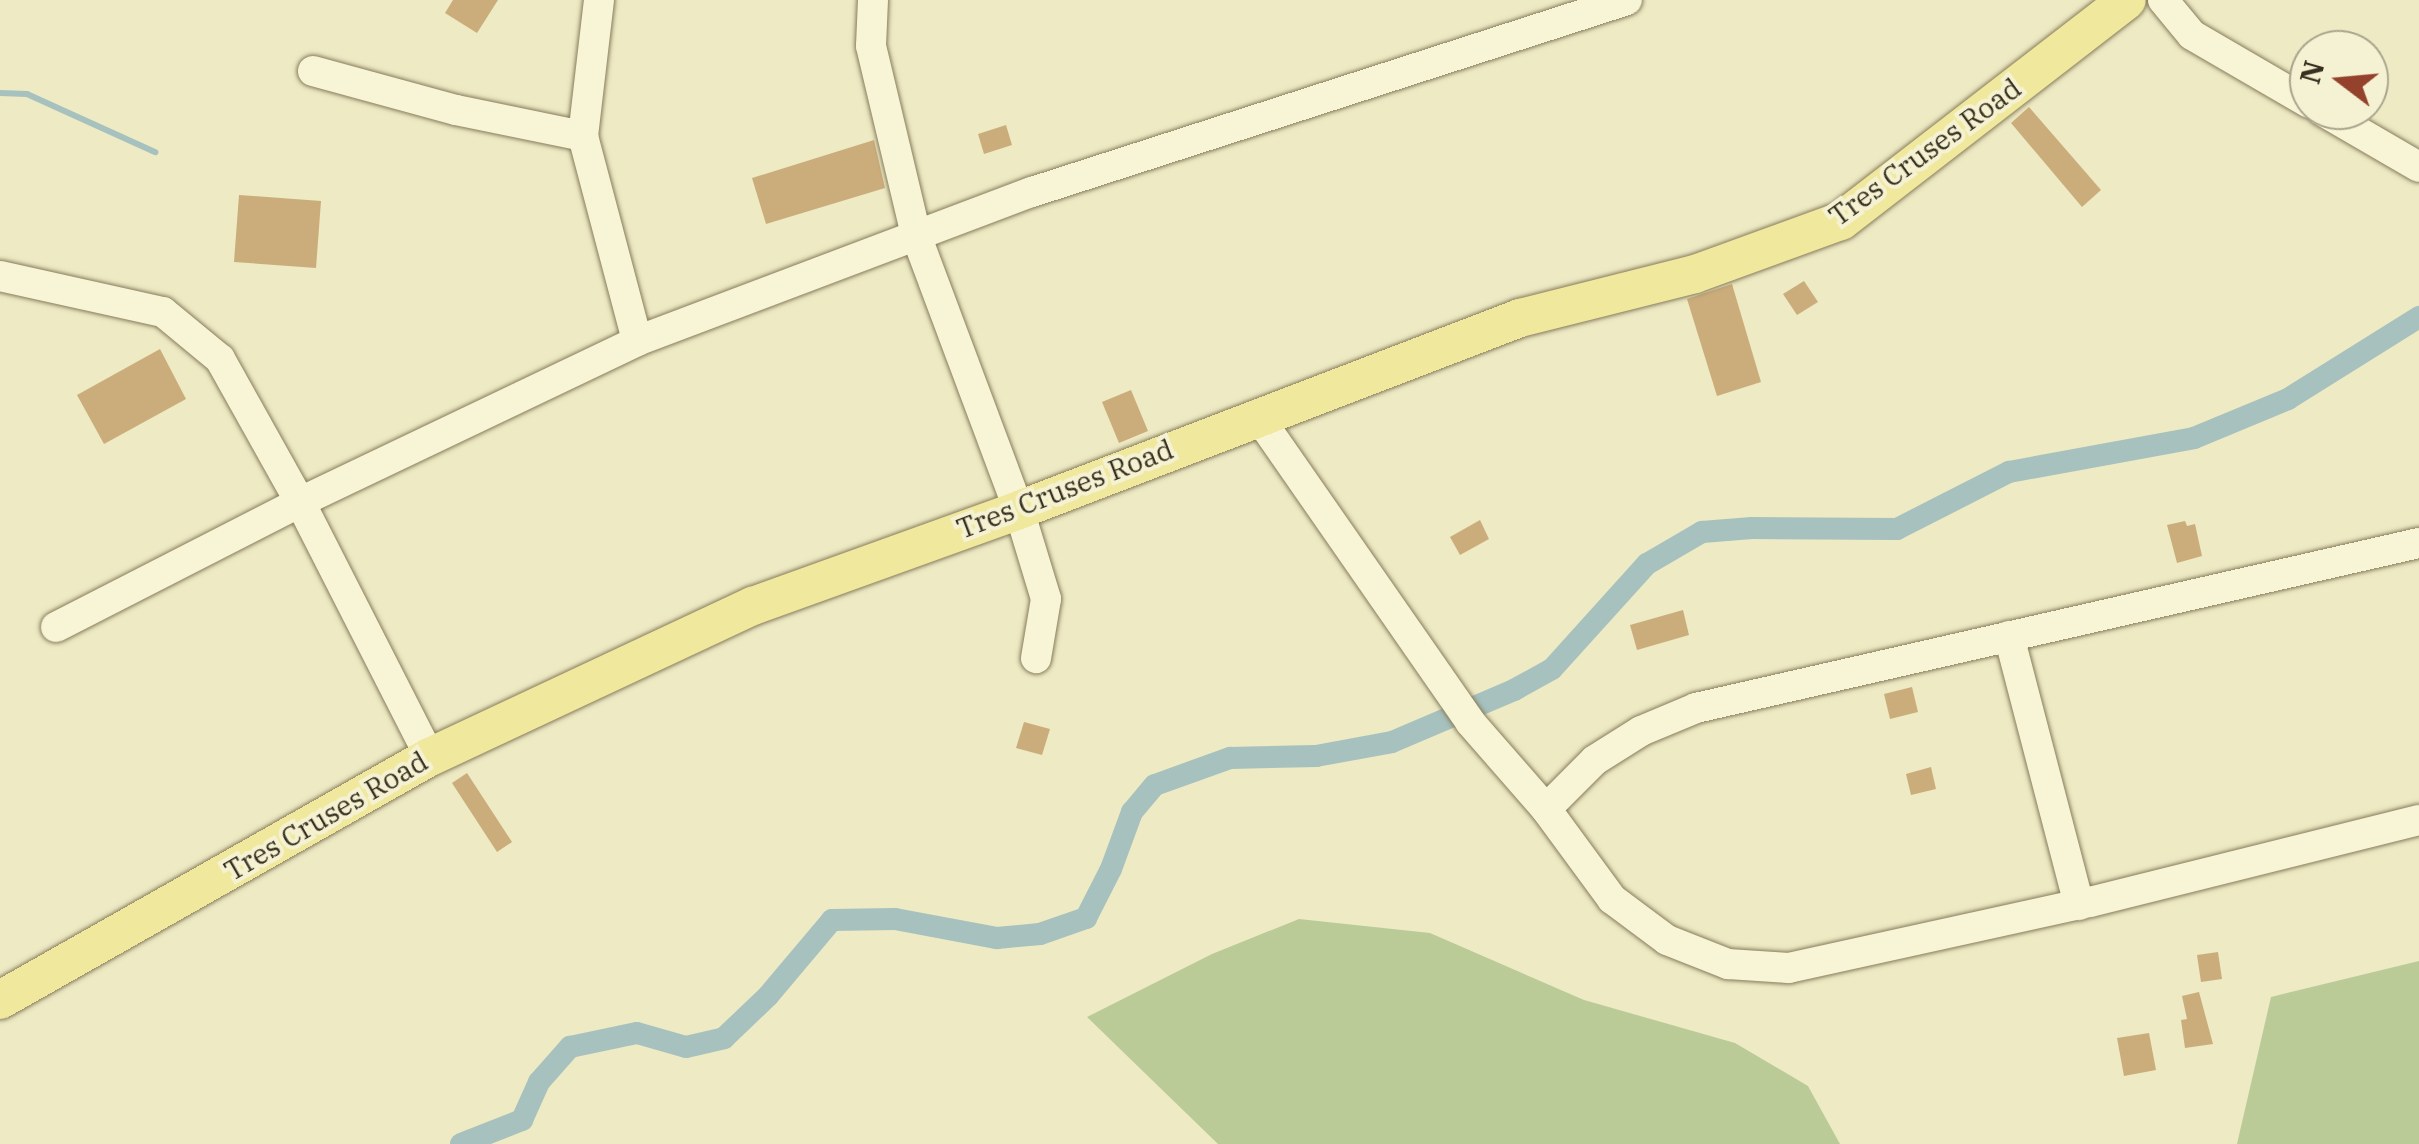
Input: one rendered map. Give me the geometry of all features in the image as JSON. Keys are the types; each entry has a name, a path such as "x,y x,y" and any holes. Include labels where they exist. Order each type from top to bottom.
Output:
{"main road":[{"name":"Tres Cruses Road","path":"0,1000 430,757 753,606 1019,510 1258,415 1520,318 1695,274 1840,222 2128,0"}],"street":[{"path":"599,0 583,136 637,341"},
{"path":"873,0 871,46 916,236 1019,510 1046,600 1036,658"},
{"path":"56,627 300,502 637,341 1050,186 1627,0"},
{"path":"2164,0 2192,35 2289,91"},
{"path":"313,71 456,110 583,136"},
{"path":"2355,130 2419,167"},
{"path":"0,276 163,312 220,359 300,502 430,757"},
{"path":"1258,415 1470,722 1546,809 1612,898 1667,940 1728,964 1790,968 2079,905 2419,820"},
{"path":"1546,809 1596,760 1641,731 1696,708 2419,543"},
{"path":"2009,636 2079,905"}],"green space":[{"path":"1299,919 1430,933 1584,1000 1735,1043 1808,1086 1840,1144 1218,1144 1087,1017 1212,954"},
{"path":"2419,961 2419,1144 2237,1144 2271,997"}],"building":[{"path":"453,0 498,0 477,33 445,13"},
{"path":"2029,107 2101,190 2082,207 2011,123"},
{"path":"1006,125 1012,145 984,154 978,134"},
{"path":"874,140 885,188 766,224 752,178"},
{"path":"239,195 321,201 316,268 234,262"},
{"path":"1804,281 1818,302 1797,315 1783,294"},
{"path":"1732,284 1761,382 1717,396 1687,299"},
{"path":"160,349 186,399 104,444 77,395"},
{"path":"1131,390 1148,431 1119,443 1102,402"},
{"path":"1480,520 1489,539 1460,555 1450,537"},
{"path":"2185,521 2187,526 2195,524 2202,556 2177,563 2167,525"},
{"path":"1683,610 1689,635 1637,650 1630,625"},
{"path":"1912,687 1918,712 1890,719 1884,694"},
{"path":"1024,722 1050,729 1042,755 1016,748"},
{"path":"1931,767 1936,789 1911,795 1906,774"},
{"path":"467,773 512,842 497,852 452,783"},
{"path":"2218,952 2222,979 2201,982 2197,955"},
{"path":"2199,992 2213,1044 2185,1048 2181,1020 2187,1019 2182,996"},
{"path":"2149,1033 2156,1070 2124,1076 2117,1038"}],"waterway":[{"path":"0,93 27,94 155,152"},
{"path":"461,1144 522,1120 539,1082 570,1047 637,1033 686,1047 724,1038 768,996 832,920 895,919 997,938 1040,934 1086,918 1111,869 1132,812 1155,785 1230,758 1316,756 1392,742 1514,690 1552,669 1647,564 1702,532 1752,528 1897,529 2009,472 2194,438 2288,399 2419,317"}]}
